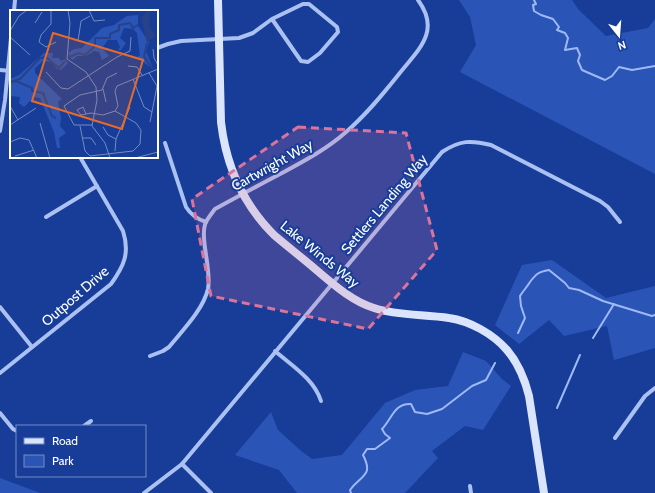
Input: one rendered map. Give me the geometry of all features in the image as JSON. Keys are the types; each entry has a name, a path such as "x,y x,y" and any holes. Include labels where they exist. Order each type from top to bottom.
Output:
{"street":[{"path":"14,10 15,0"},
{"name":"Lake Winds Way","path":"218,0 218,40 223,140 230,166 243,193 260,220 275,235 332,283 354,299 373,308 387,312 450,318 467,322 485,331 507,350 520,371 527,389 544,493"},
{"name":"Cartwright Way","path":"206,222 215,209 313,156 346,133 369,110 423,45 428,30 427,17 425,9 418,0"},
{"path":"158,48 181,41 239,38 253,32 272,19 303,4 309,4 337,27 338,32 320,53 308,62 301,61 272,19"},
{"path":"0,130 10,54"},
{"path":"0,70 9,71"},
{"name":"Settlers Landing Way","path":"144,493 182,464 442,152 450,146 474,141 491,145 600,201 608,207 620,222"},
{"path":"150,356 169,347 199,309 205,299 209,277 204,232 206,222 198,220 186,207 165,143"},
{"name":"Outpost Drive","path":"0,373 110,284 121,271 126,258 126,239 123,230 81,158"},
{"path":"46,217 97,186"},
{"path":"0,307 32,347"},
{"path":"275,351 304,376 314,387 321,401"},
{"path":"615,438 645,396 655,388"},
{"path":"0,413 13,429 16,430"},
{"path":"85,425 91,421"},
{"path":"182,464 211,493"},
{"path":"470,486 471,493"}],"highlighted area":[{"path":"298,127 406,133 437,250 368,329 211,296 192,199"}],"green space":[{"path":"459,0 572,0 579,10 606,36 648,28 655,19 655,174 460,72 476,45 470,17"},
{"path":"552,260 606,298 655,286 655,348 614,360 607,326 564,336 549,320 519,344 495,325 522,265"},
{"path":"463,352 486,361 502,379 511,386 483,430 465,426 432,451 438,458 405,493 297,493 279,470 235,455 271,412 278,430 312,459 342,455 385,403 415,390 448,386"},
{"path":"0,478 40,493 0,493"}],"waterway":[{"path":"534,0 536,4 533,5 534,11 553,19 559,27 557,30 565,33 568,38 565,50 577,48 580,55 578,61 582,70 605,80 612,76 619,67 632,70 655,66"},
{"path":"518,333 525,318 521,306 520,296 536,275 549,270 569,288 579,290 603,301 652,316 655,315"},
{"path":"593,338 614,304"},
{"path":"557,408 580,355"},
{"path":"351,493 350,490 367,471 366,462 363,455 367,449 375,449 390,438 382,429 397,409 405,404 411,404 415,412 427,414 442,409 472,386 486,380 495,363"}]}
